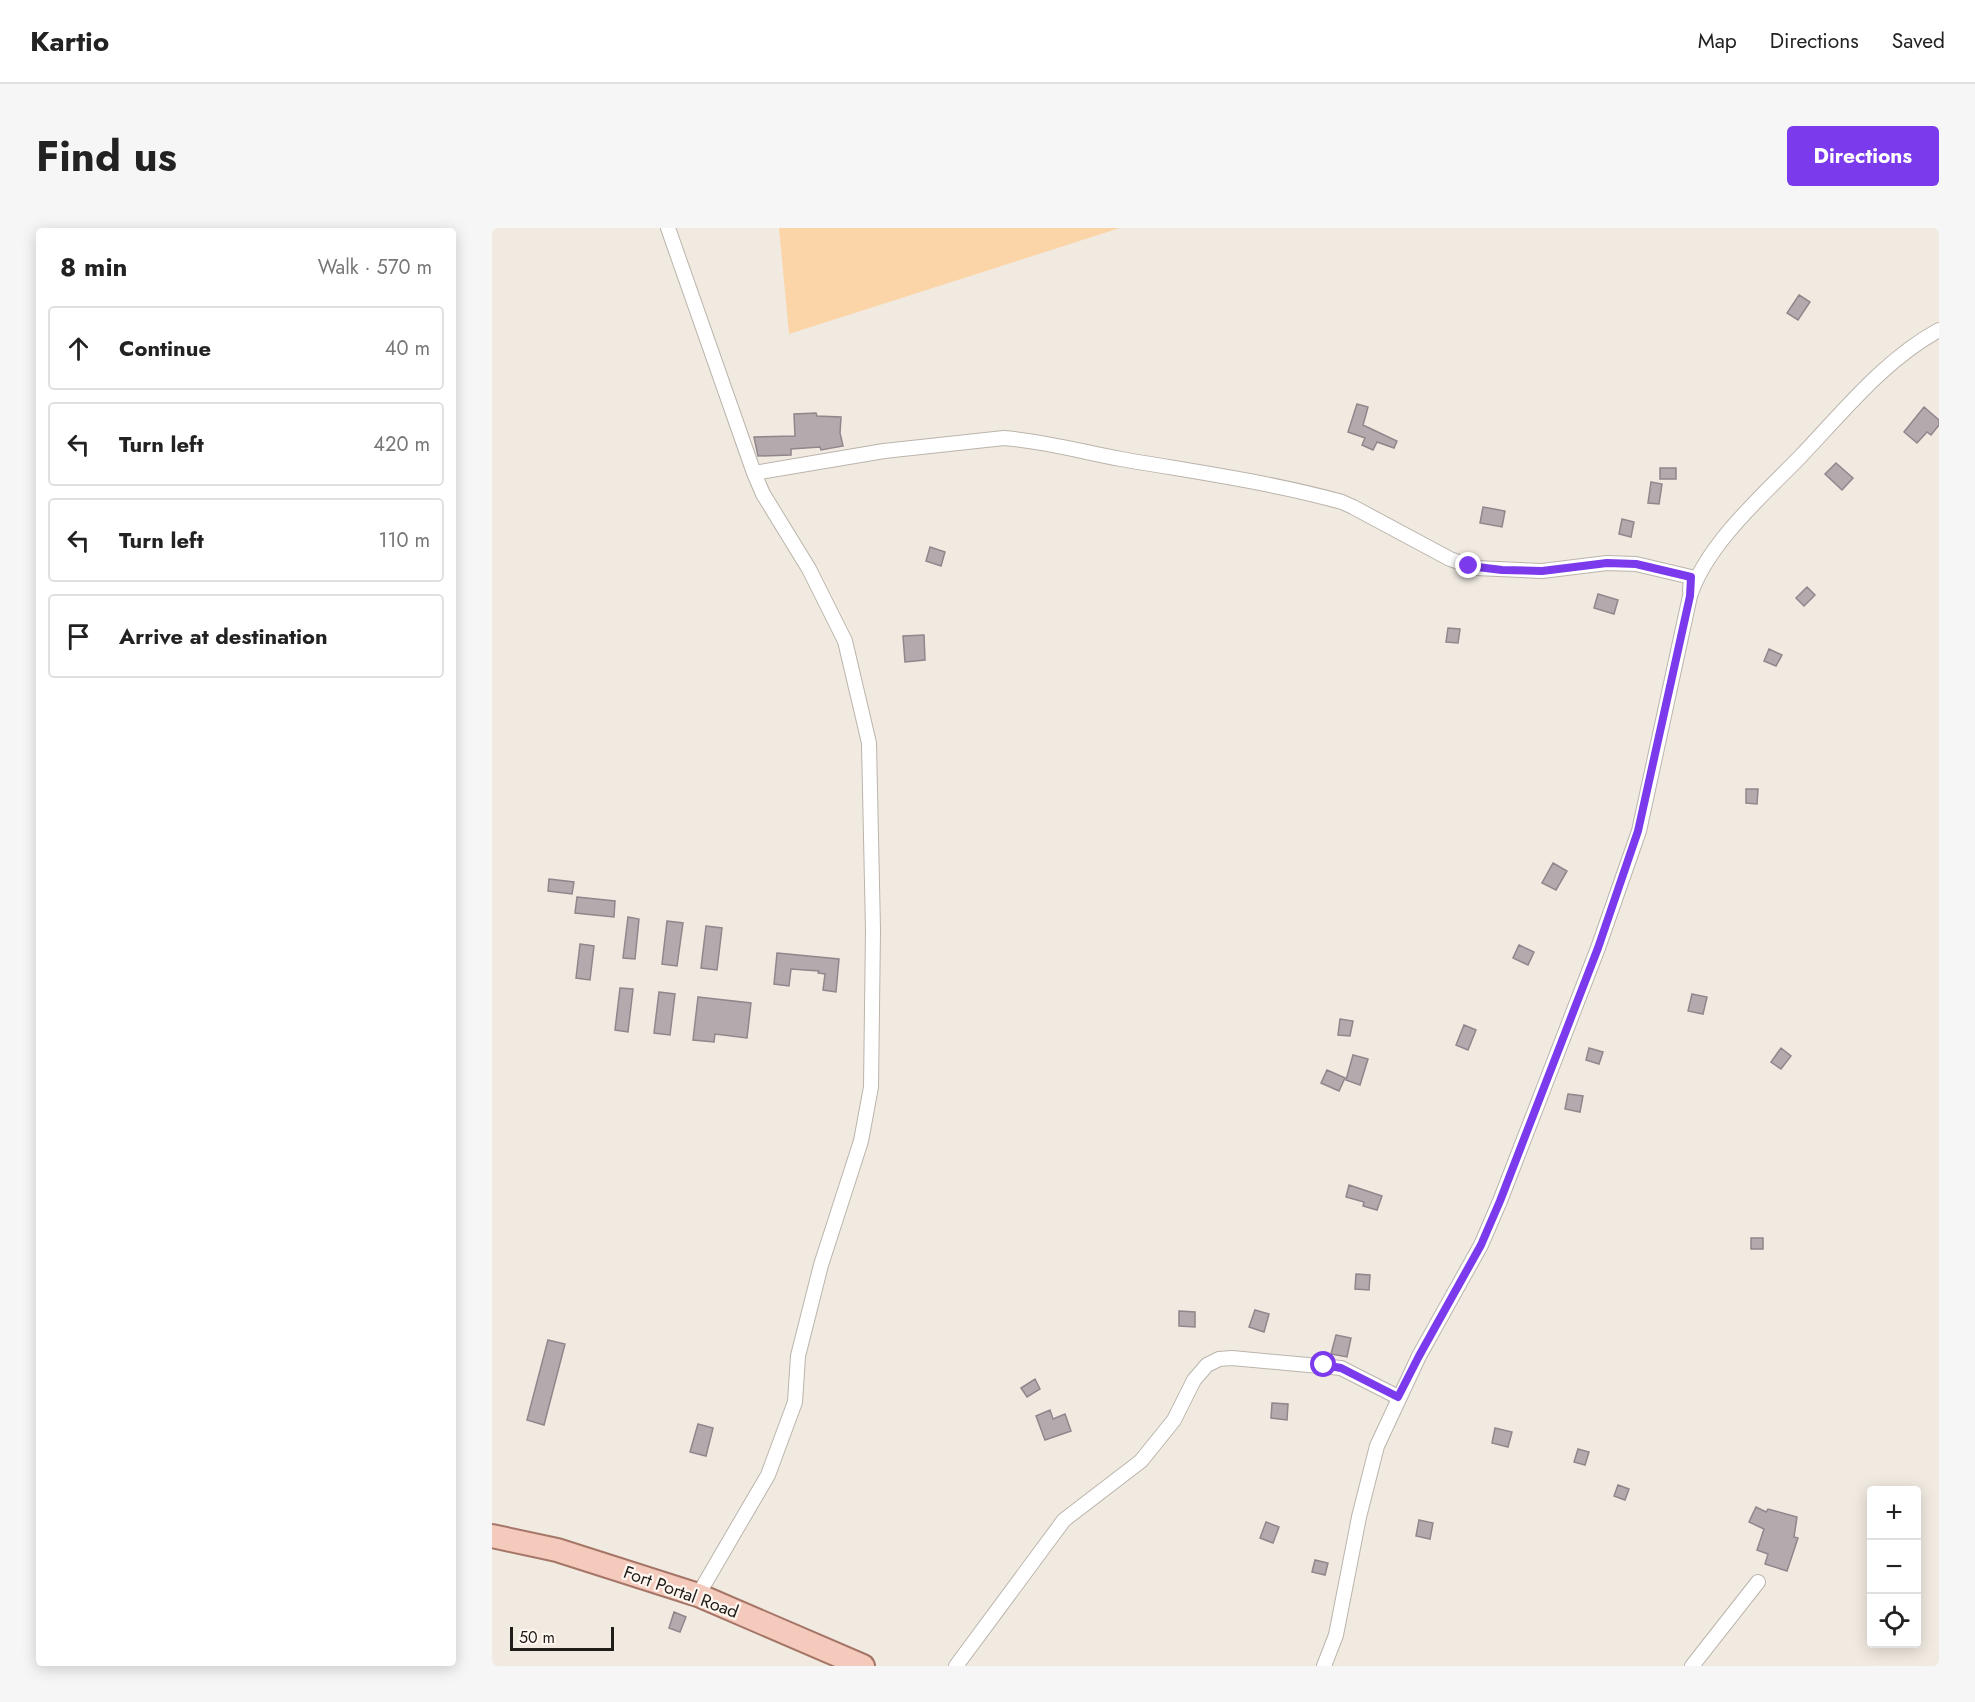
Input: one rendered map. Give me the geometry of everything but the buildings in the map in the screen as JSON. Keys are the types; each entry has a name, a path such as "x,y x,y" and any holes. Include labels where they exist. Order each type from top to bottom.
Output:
{"main road":[{"name":"Fort Portal Road","path":"492,1536 557,1550 699,1595 863,1666"}],"street":[{"path":"668,228 754,473 763,494 809,569 845,641 869,743 873,930 871,1087 861,1140 821,1265 798,1356 795,1402 768,1475 699,1595"},
{"path":"1324,1666 1336,1635 1359,1517 1377,1446 1419,1356 1481,1245 1598,948 1638,831 1690,596 1696,580 1709,559 1744,515 1879,374 1917,343 1939,330"},
{"path":"754,473 884,451 1004,438 1018,439 1257,483 1342,502 1450,559 1476,568 1542,571 1607,563 1636,564 1691,577 1690,596"},
{"path":"956,1666 1064,1520 1142,1461 1174,1420 1194,1380 1207,1365 1219,1359 1232,1358 1324,1365 1341,1368 1398,1397"},
{"path":"1692,1666 1758,1582"}],"shaded area":[{"path":"779,228 1120,228 789,334"}],"route":[{"path":"1324,1365 1341,1368 1398,1397 1481,1245 1598,948 1638,831 1690,596 1691,577 1636,564 1607,563 1542,571 1469,566"}]}
